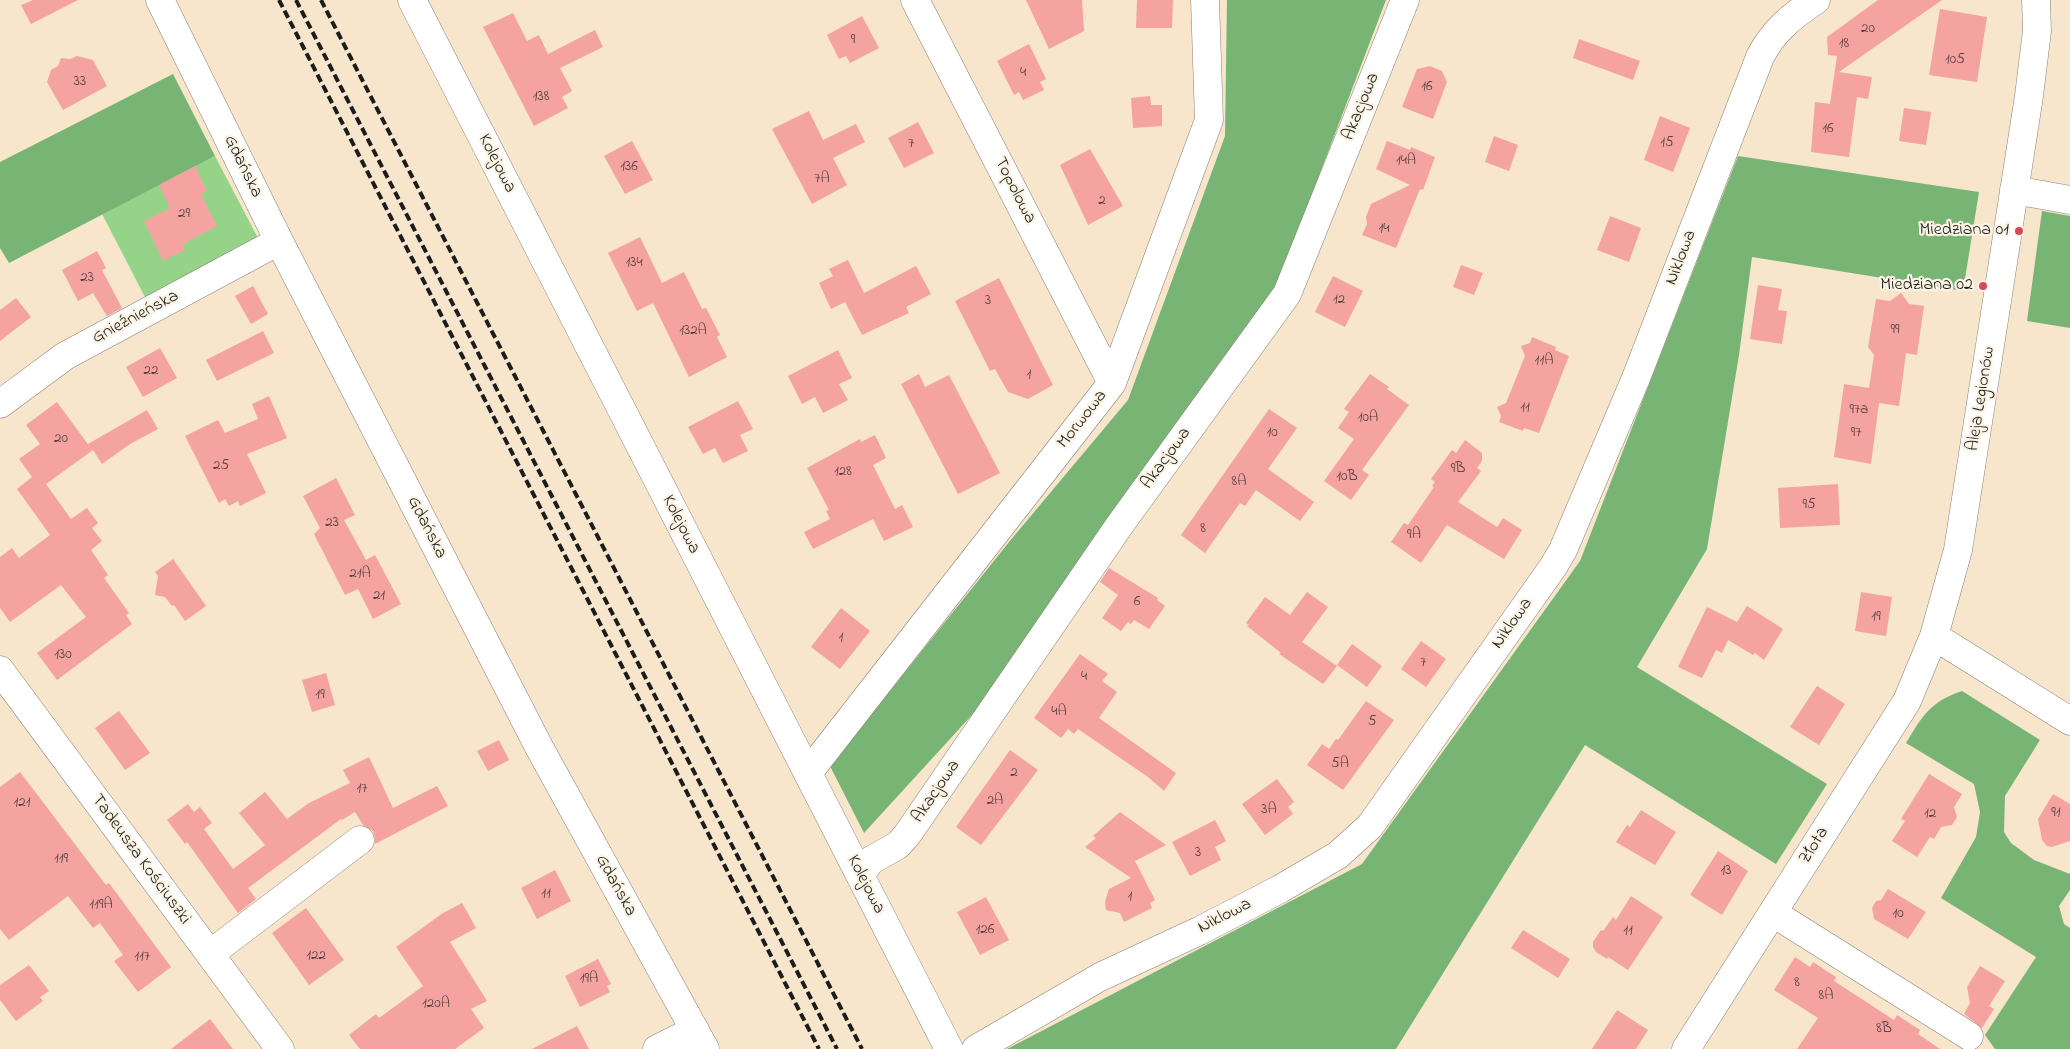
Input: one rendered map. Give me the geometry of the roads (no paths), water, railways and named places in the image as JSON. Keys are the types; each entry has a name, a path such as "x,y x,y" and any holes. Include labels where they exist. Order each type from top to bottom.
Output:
{"street":[{"name":"Gdańska","path":"160,0 279,241 539,747 700,1039"},
{"name":"Kolejowa","path":"413,0 949,1049"},
{"name":"Topolowa","path":"915,0 1112,383"},
{"name":"Morwowa","path":"808,773 1112,383 1209,120 1205,0"},
{"name":"Akacjowa","path":"860,876 870,861 898,845 907,835 1119,526 1287,294 1404,0"},
{"name":"Niklowa","path":"976,1049 1100,978 1198,931 1280,888 1338,855 1370,826 1553,567 1563,550 1636,378 1760,57 1775,33 1787,20 1816,0"},
{"name":"Aleja Legionów","path":"1934,636 1958,550 2014,190 2037,31 2038,1"},
{"path":"2014,190 2070,200"},
{"name":"Gnieźnieńska","path":"0,404 65,356 279,241"},
{"path":"1934,636 2070,720"},
{"name":"Złota","path":"1686,1049 1907,701 1934,636"},
{"name":"Tadeusza Kościuszki","path":"0,670 280,1049"},
{"path":"210,954 360,840"},
{"path":"1773,913 1969,1036"},
{"path":"657,1049 700,1039"}],"railway":[{"path":"279,0 819,1049"},
{"path":"296,0 837,1049"},
{"path":"321,0 862,1049"}],"place":[{"name":"Miedziana 01","path":"2019,231"},
{"name":"Miedziana 02","path":"1983,286"}]}
